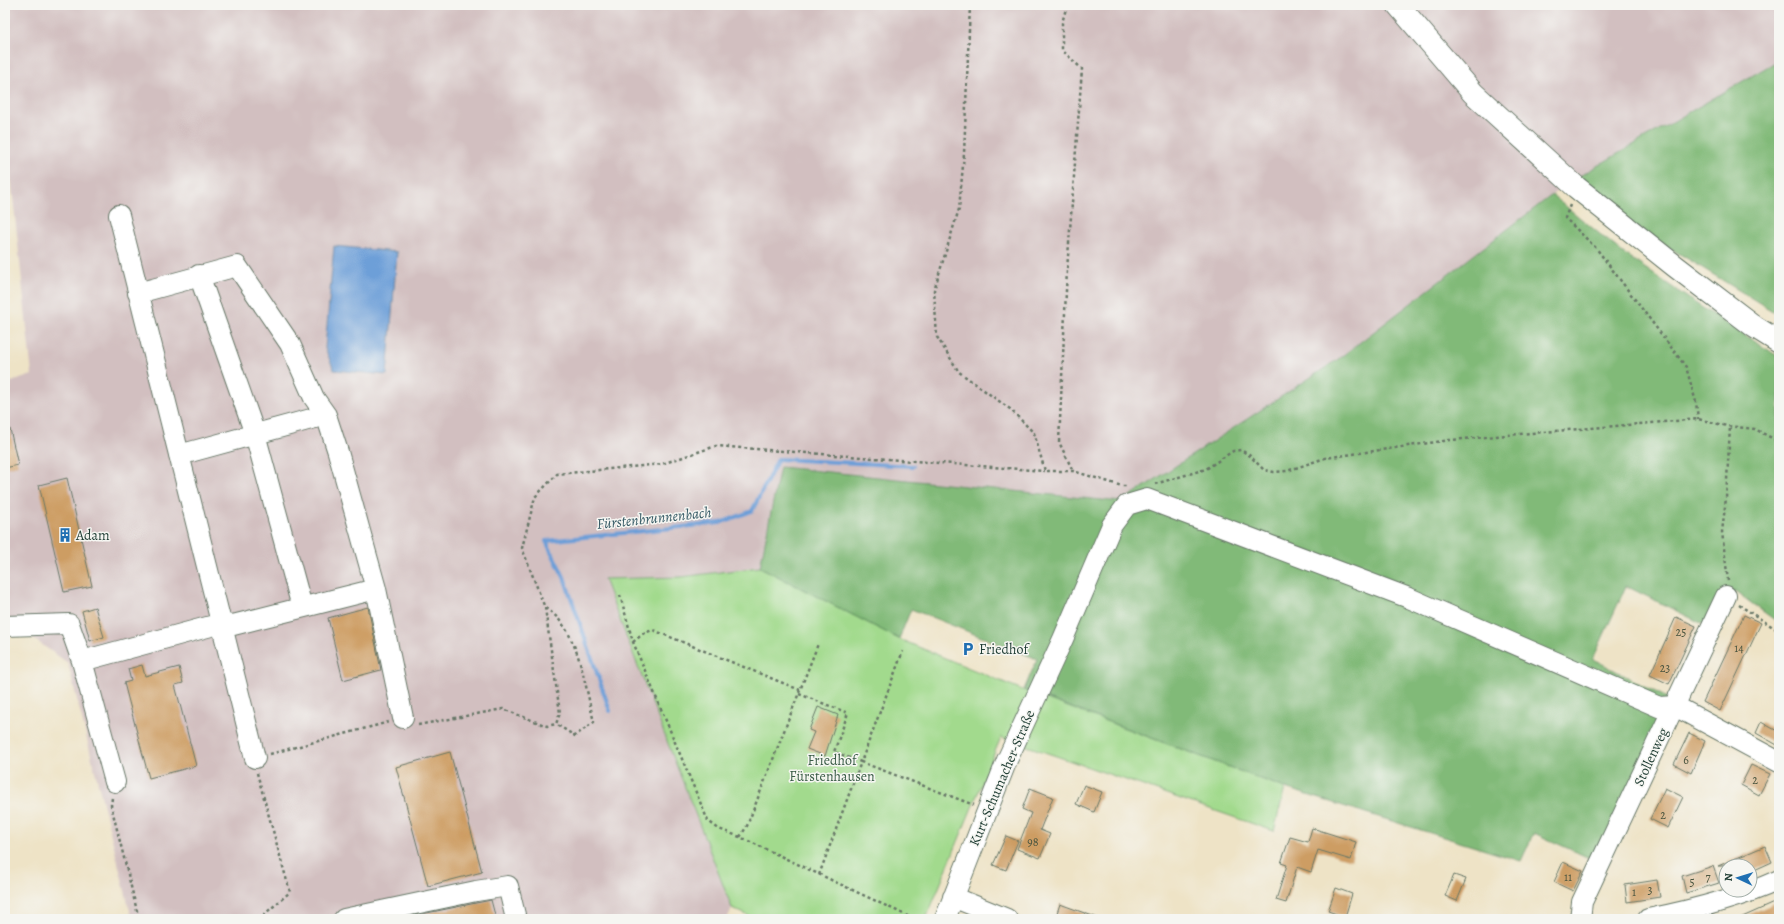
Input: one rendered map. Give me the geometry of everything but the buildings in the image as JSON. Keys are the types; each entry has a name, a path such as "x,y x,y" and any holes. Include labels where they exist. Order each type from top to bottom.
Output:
{"main road":[{"path":"1398,5 1474,93 1576,187 1687,276 1755,327 1779,342"}],"street":[{"path":"119,215 255,758"},
{"path":"138,293 199,275 237,266 290,344 314,398 326,415 338,452 376,589 410,722"},
{"path":"199,275 255,434 302,607"},
{"path":"179,455 326,415"},
{"name":"Kurt-Schumacher-Straße","path":"945,919 1007,760 1063,639 1112,525 1127,506 1147,499 1409,598 1659,707 1675,706"},
{"path":"82,661 222,623 233,625 376,589"},
{"name":"Stollenweg","path":"1580,919 1582,902 1726,596"},
{"path":"5,626 69,624 82,661 115,782"},
{"path":"1675,706 1779,762"},
{"path":"1648,919 1699,909 1758,889 1779,880"},
{"path":"344,919 476,891 508,886 516,919"},
{"path":"953,897 1007,919"}],"path":[{"path":"970,5 964,154 959,209 934,290 937,337 959,372 1010,409 1034,433 1045,471"},
{"path":"1067,5 1062,22 1062,50 1082,69 1067,270 1059,442 1073,472"},
{"path":"1576,187 1565,218 1596,248 1686,367 1696,402 1698,419"},
{"path":"1150,484 1158,484 1206,469 1233,451 1241,450 1264,470 1274,472 1287,471 1325,458 1450,440 1698,419 1730,427 1755,429 1779,442"},
{"path":"1730,427 1726,498 1722,532 1728,578 1728,591 1726,596 1779,632"},
{"path":"556,724 560,714 545,608 522,548 535,496 556,474 662,464 716,446 1073,472 1122,486 1129,486"},
{"path":"620,595 634,642 708,821 719,829 740,837 914,919"},
{"path":"259,919 290,892 253,759 410,722 503,710 547,726 556,724 575,736 594,722 573,640 553,612 545,608"},
{"path":"634,642 644,633 653,630 800,690"},
{"path":"740,837 747,826 818,644"},
{"path":"819,875 903,651"},
{"path":"799,694 848,713 834,752 987,810"},
{"path":"115,782 111,805 139,919"}],"shaded area":[{"path":"5,5 1779,5 1779,60 1566,184 1337,360 1121,502 780,467 760,567 681,577 604,579 732,908 727,919 132,919 68,663 5,619 5,384 32,375 5,122"}],"green space":[{"path":"1779,60 1779,315 1566,184"},
{"path":"1552,195 1623,253 1701,307 1779,357 1779,623 1736,592 1720,594 1705,625 1626,586 1593,659 1671,700 1596,861 1534,833 1521,861 1285,788 1024,690 1037,659 911,609 899,639 760,567 780,467 1121,502 1337,360"},
{"name":"Friedhof Fürstenhausen","path":"760,567 899,639 1020,689 1285,788 1274,831 1001,737 926,919 755,919 732,908 604,579 681,577"}],"water":[{"path":"334,246 397,252 387,375 334,370 325,348"}],"waterway":[{"name":"Fürstenbrunnenbach","path":"610,711 564,577 546,541 720,523 752,511 778,459 913,466"}],"place":[{"name":"Adam","path":"65,535"},
{"name":"Friedhof","path":"968,649"}]}
